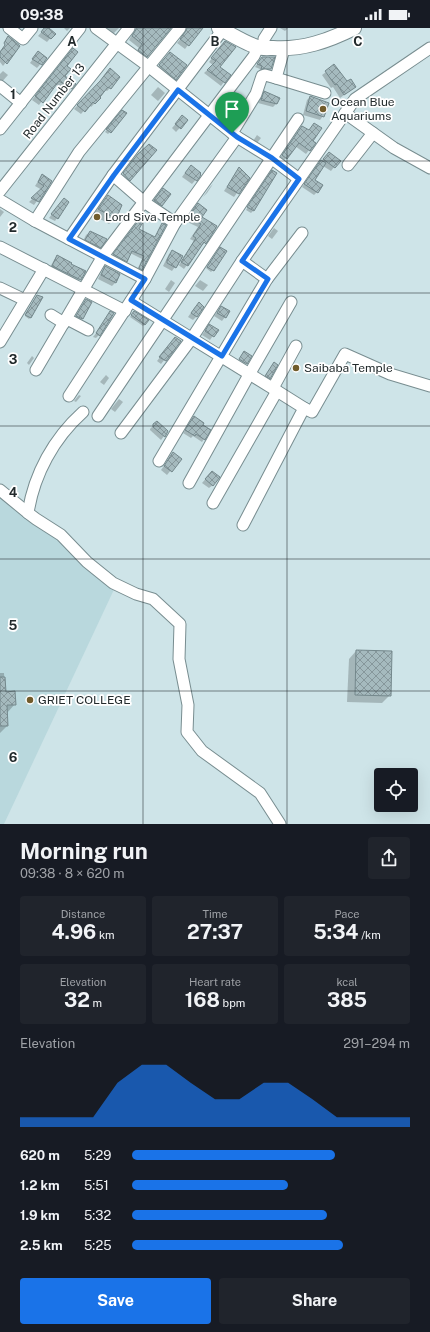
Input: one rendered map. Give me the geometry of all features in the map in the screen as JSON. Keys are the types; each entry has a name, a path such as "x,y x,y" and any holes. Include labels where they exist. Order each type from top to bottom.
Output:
{"main road":[{"path":"237,28 265,38 284,49 294,49 313,45 354,28"},
{"path":"222,29 265,38 296,41 312,38 339,28"}],"street":[{"path":"9,28 23,40 32,28"},
{"path":"0,129 80,28"},
{"path":"96,28 148,66 234,135 272,158 299,179"},
{"name":"Road Number 13","path":"0,191 129,28"},
{"path":"35,222 79,152 180,28"},
{"path":"69,239 114,175 222,29"},
{"path":"36,370 103,256 254,56 265,38"},
{"path":"121,433 192,338 242,261 355,99 430,48"},
{"path":"276,78 284,49"},
{"path":"69,396 145,279 175,223 234,135 256,94 262,76 265,75 325,93"},
{"path":"0,86 21,102"},
{"path":"345,113 394,148 430,168"},
{"path":"98,416 298,119"},
{"path":"348,165 373,133"},
{"path":"114,175 144,202 175,223"},
{"path":"0,200 35,222 145,279"},
{"path":"159,462 268,279 302,233"},
{"path":"0,247 125,311"},
{"path":"242,261 268,279"},
{"path":"0,342 44,269"},
{"path":"0,288 25,300"},
{"path":"131,300 312,412 344,354 390,374 430,386"},
{"path":"189,483 291,302"},
{"path":"51,315 88,330"},
{"path":"213,503 275,390 296,346"},
{"path":"243,525 304,408"},
{"path":"28,513 36,479 52,450 70,423 83,412"},
{"path":"0,490 36,520 61,535 87,562 112,583 136,594 153,599 180,624 179,659 188,705 187,732 202,751 260,793 280,824"}],"shaded area":[{"name":"GRIET COLLEGE","path":"0,484 118,581 4,824 0,824"}],"building":[{"path":"44,28 49,28 56,34 51,39 41,32"},
{"path":"137,28 171,28 147,57 138,50 142,44 132,36"},
{"path":"187,28 203,28 189,46 180,39"},
{"path":"8,36 20,46 7,64 0,57 0,52 5,45 4,43"},
{"path":"225,41 236,47 220,67 231,75 225,83 207,70 216,61 211,58"},
{"path":"73,48 78,52 67,66 71,69 65,76 76,84 72,89 59,81 43,103 35,96"},
{"path":"38,51 47,58 42,65 32,59"},
{"path":"170,52 187,65 176,80 159,65"},
{"path":"262,57 275,57 271,69 261,69 262,66 257,64"},
{"path":"334,64 347,81 351,79 356,87 344,95 337,84 335,85 325,71"},
{"path":"110,68 120,77 111,89 108,87 100,97 101,98 95,104 93,102 85,112 77,105"},
{"path":"264,91 280,98 277,104 261,100"},
{"path":"310,96 329,103 324,117 306,111"},
{"path":"229,103 238,109 235,115 231,113 234,116 230,123 220,114"},
{"path":"122,110 127,113 111,133 106,129"},
{"path":"182,115 188,120 181,129 175,124"},
{"path":"314,123 322,128 313,141 316,143 310,151 299,143 287,159 282,155 302,126 309,130"},
{"path":"149,144 157,150 130,181 123,173 138,154"},
{"path":"329,152 341,161 335,168 323,159"},
{"path":"321,160 326,163 315,180 323,185 318,193 304,184"},
{"path":"191,165 201,173 197,181 185,173"},
{"path":"239,167 250,178 239,194 227,187"},
{"path":"272,170 277,173 254,211 247,207"},
{"path":"42,174 52,181 39,202 31,198 44,186 38,182"},
{"path":"163,188 171,194 162,206 154,200"},
{"path":"108,195 122,205 116,219 98,209"},
{"path":"64,198 69,202 58,219 51,214"},
{"path":"198,203 207,210 202,217 217,226 206,244 204,242 188,266 181,262 196,238 193,236 201,224 188,217"},
{"path":"139,220 143,222 139,229 155,237 162,223 166,225 142,270 139,268 144,256 132,251 127,262 113,254"},
{"path":"90,231 107,239 101,248 85,240"},
{"path":"220,247 227,251 214,271 207,267"},
{"path":"172,250 183,256 176,268 167,263"},
{"path":"57,255 86,271 81,280 52,266"},
{"path":"105,266 120,274 116,283 101,275"},
{"path":"37,295 43,297 31,318 25,315"},
{"path":"86,299 92,302 83,319 76,316"},
{"path":"199,302 204,307 197,317 191,313"},
{"path":"221,306 230,311 226,318 217,313"},
{"path":"110,311 114,313 100,336 96,333"},
{"path":"134,311 149,320 145,325 131,315"},
{"path":"209,324 219,330 214,337 205,331"},
{"path":"175,337 181,341 166,361 159,357"},
{"path":"244,351 252,356 247,364 239,359"},
{"path":"274,362 278,365 270,379 265,376"},
{"path":"194,416 204,423 203,425 211,430 205,440 196,434 195,436 185,430"},
{"path":"157,421 168,431 165,437 153,427 153,424"},
{"path":"173,452 182,459 172,472 164,466"},
{"path":"212,471 220,477 213,486 205,479"},
{"path":"356,650 392,651 391,696 355,695"},
{"path":"0,677 5,677 6,692 15,691 16,705 7,705 8,726 0,726"}],"place":[{"name":"Ocean Blue Aquariums","path":"323,109"},
{"name":"Lord Siva Temple","path":"97,217"},
{"name":"Saibaba Temple","path":"296,368"},
{"name":"GRIET COLLEGE","path":"30,700"}],"route":[{"path":"178,90 232,133 272,158 299,179 242,261 268,279 222,356 131,300 145,279 69,239 114,175 178,90"}]}
